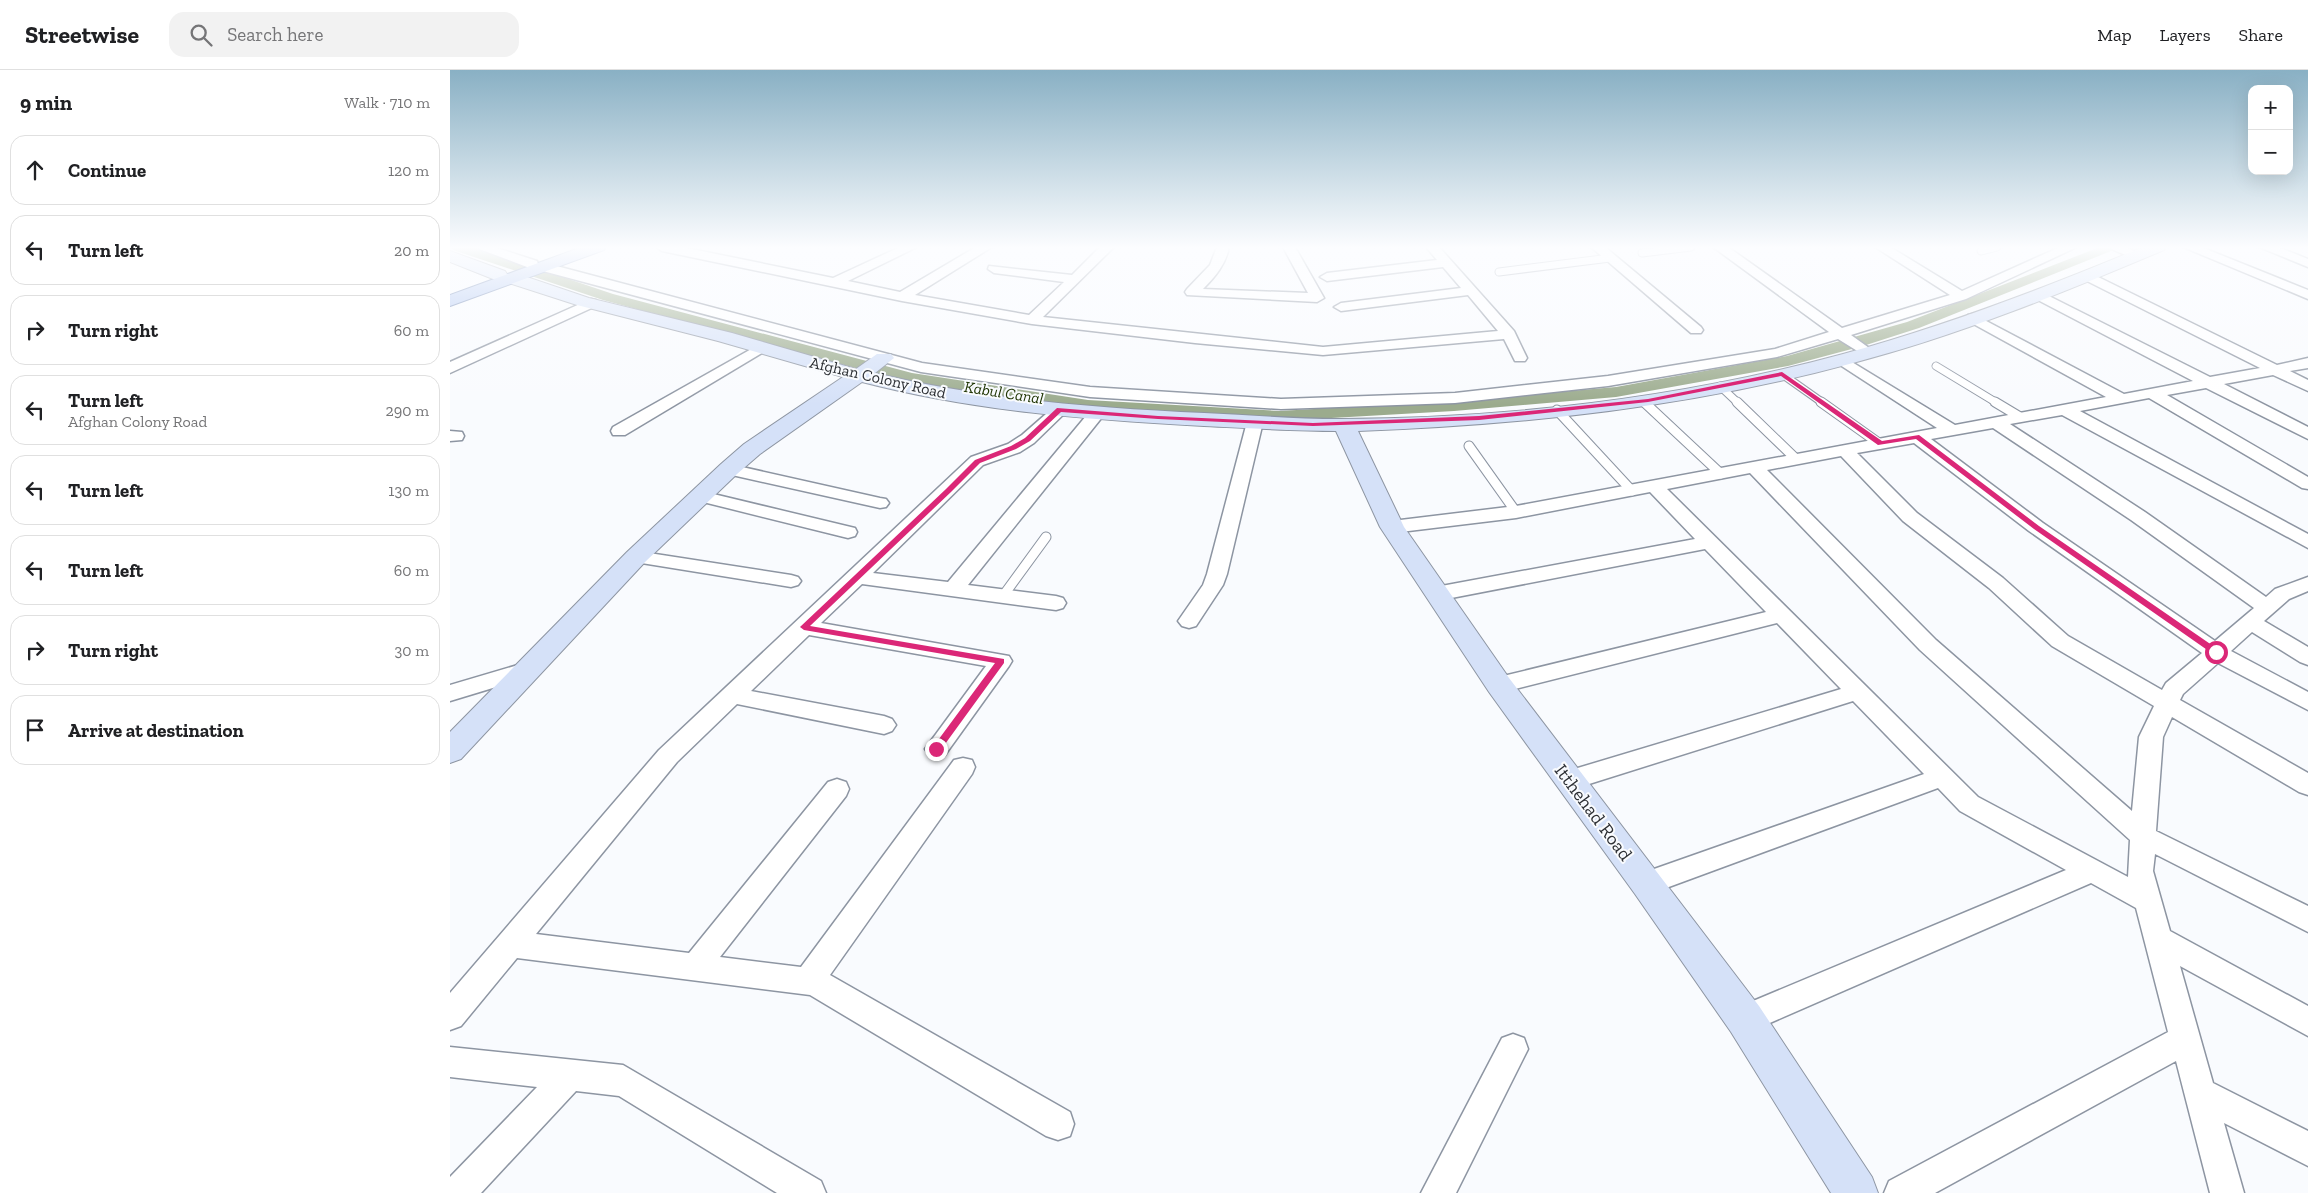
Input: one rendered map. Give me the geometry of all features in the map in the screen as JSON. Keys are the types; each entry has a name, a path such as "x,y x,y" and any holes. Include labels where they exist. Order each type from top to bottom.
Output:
{"main road":[{"name":"Afghan Colony Road","path":"583,299 591,303 658,318 857,375 927,391 1060,410 1097,413 1256,422 1344,424 1479,418 1643,401 1782,374 1842,360 2026,299"},
{"path":"450,751 636,557 752,449 884,358"},
{"name":"Itthehad Road","path":"1344,424 1392,527 1436,594 1499,685 1647,883 1745,1019 1856,1193"}],"street":[{"path":"640,299 921,368 1090,392 1281,404 1455,398 1608,381 1777,353 1842,336 1951,299"},
{"path":"916,299 1032,320 1323,351 1509,334"},
{"path":"1032,320 1054,299"},
{"path":"1341,307 1403,299"},
{"path":"1478,299 1509,334 1520,358"},
{"path":"1659,299 1696,330"},
{"path":"1791,299 1865,352"},
{"path":"2048,299 2308,434"},
{"path":"2135,299 2308,386"},
{"path":"450,368 591,303"},
{"path":"1973,318 2120,398"},
{"path":"619,431 762,347"},
{"path":"1842,360 1952,430"},
{"path":"1392,527 1516,512 2308,363"},
{"path":"2150,392 2308,484"},
{"path":"2064,409 2308,542"},
{"path":"450,1016 668,756 949,490 966,470 977,462 1014,448 1028,439 1060,410"},
{"path":"952,590 1097,413"},
{"path":"1189,621 1213,585 1217,574 1256,422"},
{"path":"1995,422 2138,516 2308,657"},
{"path":"1917,437 2036,527 2216,652 2308,702"},
{"path":"1844,450 1910,517 1996,583 2060,641 2308,785"},
{"path":"1754,467 1928,645 2143,836 2308,920"},
{"path":"730,469 880,503"},
{"path":"1655,486 1969,804 2148,901"},
{"path":"701,496 848,532"},
{"path":"1436,594 1709,542"},
{"path":"636,557 791,581"},
{"path":"856,577 1056,603"},
{"path":"2227,1193 2140,871 2151,737 2174,689 2282,594 2308,583"},
{"path":"1499,685 1781,615"},
{"path":"804,627 1001,661 936,749"},
{"path":"450,693 528,670"},
{"path":"1570,780 1857,692"},
{"path":"732,695 884,725"},
{"path":"808,980 963,768"},
{"path":"1647,883 1942,777"},
{"path":"695,967 837,789"},
{"path":"1745,1019 2091,870"},
{"path":"2159,939 2308,1022"},
{"path":"510,944 815,982 1058,1124"},
{"path":"1901,1193 2186,1039"},
{"path":"1438,1193 1513,1049"},
{"path":"450,1062 623,1081 809,1193"},
{"path":"458,1193 570,1076"},
{"path":"2200,1093 2308,1149"}],"lane":[{"path":"1936,366 2020,417"},
{"path":"1782,374 1880,444"},
{"path":"1720,386 1796,460"},
{"path":"1643,401 1722,474"},
{"path":"1557,410 1632,491"},
{"path":"1469,446 1516,512"},
{"path":"1003,596 1046,537"}],"waterway":[{"name":"Kabul Canal","path":"617,299 911,378 1088,405 1279,416 1454,406 1616,392 1788,361 1857,343 1913,325 1979,299"}],"route":[{"path":"936,749 1001,661 804,627 949,490 966,470 977,462 1014,448 1028,439 1060,410 1158,418 1313,424 1479,418 1648,400 1782,374 1880,444 1917,437 2036,527 2216,652"}]}
